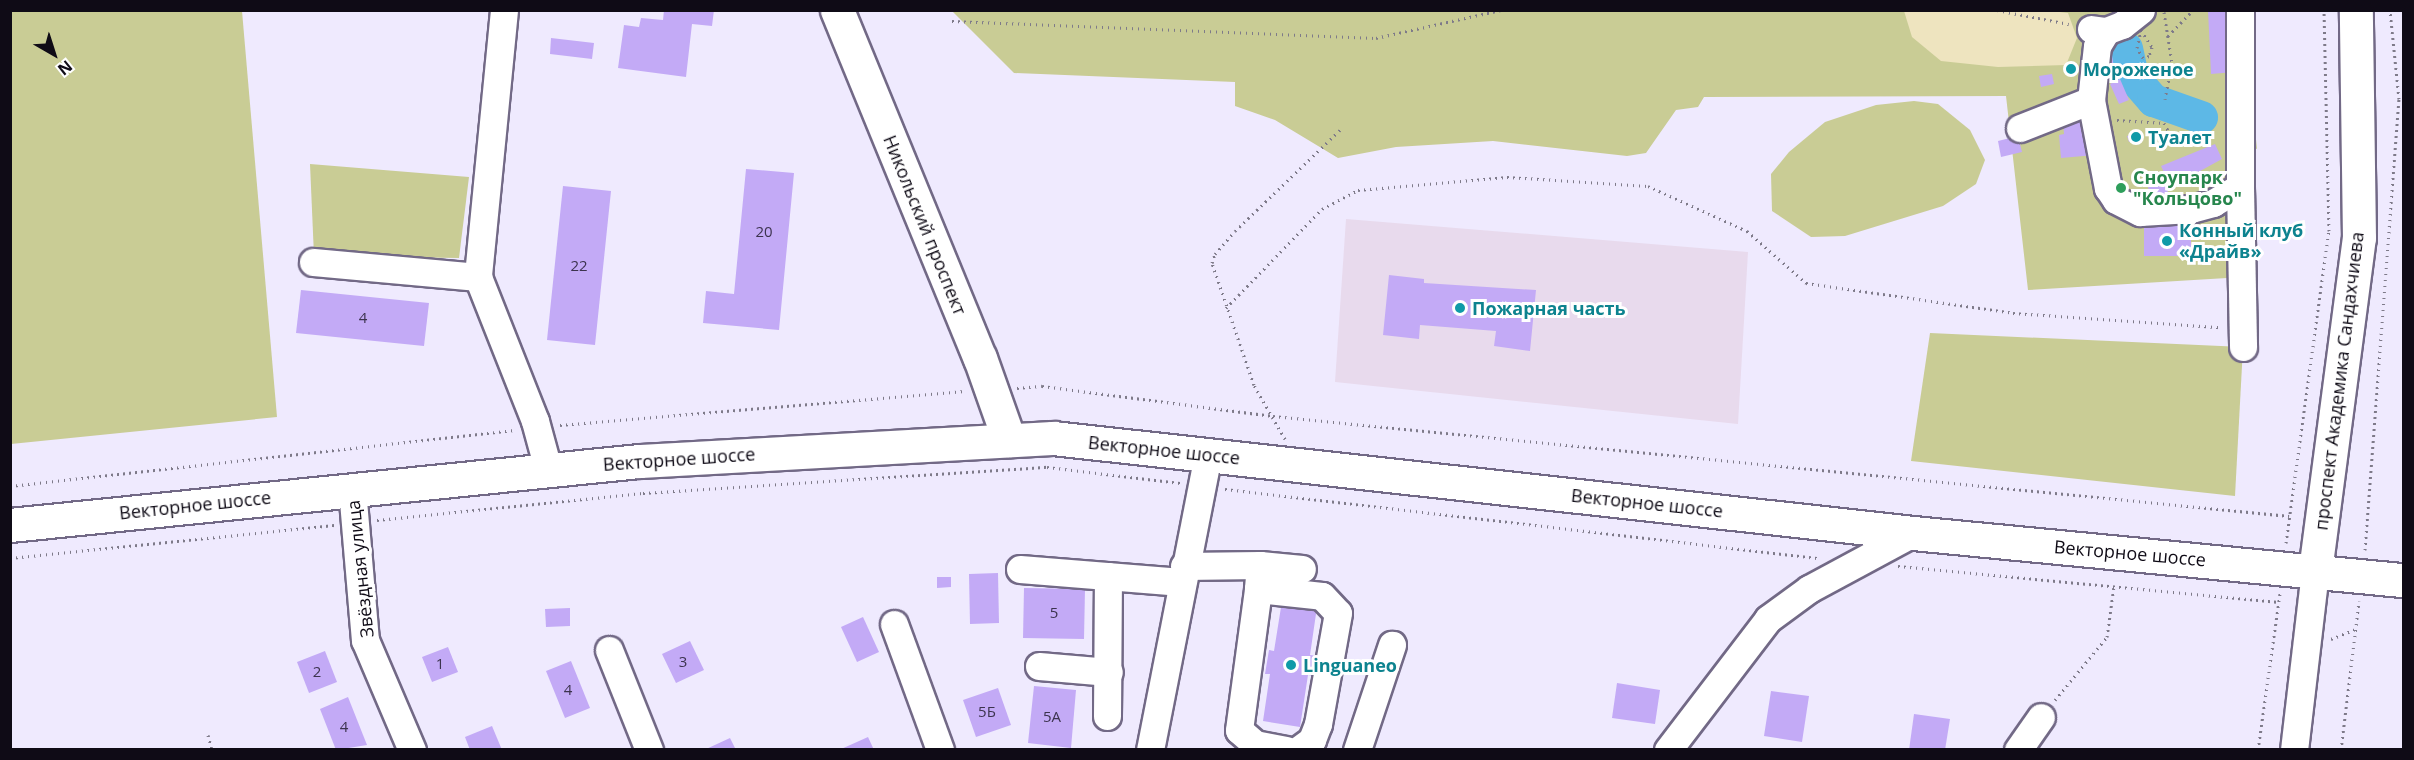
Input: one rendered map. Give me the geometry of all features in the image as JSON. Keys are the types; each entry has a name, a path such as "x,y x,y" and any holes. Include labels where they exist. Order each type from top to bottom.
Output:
{"main road":[{"name":"Никольский проспект","path":"837,10 980,358 1009,440"},
{"name":"проспект Академика Сандахчиева","path":"2300,569 2359,238 2356,10"},
{"name":"Векторное шоссе","path":"10,525 639,460 1053,438 1205,470 1299,464 1913,533 2403,580"}],"street":[{"path":"504,10 478,277 535,421 548,469"},
{"path":"2240,10 2243,337"},
{"path":"2141,20 2098,30 2092,106 2108,188 2128,209 2153,213 2191,209 2213,203 2240,187"},
{"path":"2020,128 2092,106"},
{"path":"314,262 478,277"},
{"path":"1150,750 1182,574 1205,470"},
{"name":"Звёздная улица","path":"351,489 365,640 412,750"},
{"path":"1668,750 1768,619 1809,589 1913,533"},
{"path":"1020,569 1108,576 1182,574 1259,577 1302,569"},
{"path":"2294,750 2300,569"},
{"path":"1107,716 1108,576"},
{"path":"1259,577 1239,730 1255,744 1286,750"},
{"path":"1259,577 1322,596 1338,613 1318,724 1312,740 1298,750"},
{"path":"894,624 940,750"},
{"path":"1357,750 1392,645"},
{"path":"609,650 649,750"},
{"path":"1039,666 1109,672"},
{"path":"2018,750 2041,717"}],"path":[{"path":"952,21 1376,38 1502,10"},
{"path":"1997,10 2098,30"},
{"path":"2164,10 2172,63 2165,99"},
{"path":"2168,36 2193,10"},
{"path":"2258,750 2279,602 2300,569 2329,231 2324,10"},
{"path":"2341,750 2362,576 2388,273 2399,99 2390,10"},
{"path":"2141,20 2152,47 2149,56 2143,58 2138,53 2141,20"},
{"path":"2092,106 2113,119 2164,123 2170,134"},
{"path":"1299,464 1254,385 1213,272 1215,254 1342,128"},
{"path":"1226,308 1322,209 1358,190 1507,177 1648,186 1748,231 1806,283 2013,314 2243,337"},
{"path":"10,558 643,493 1047,467 1205,470 1825,559"},
{"path":"1861,563 2279,602"},
{"path":"2041,717 2107,637 2114,586"},
{"path":"2329,648 2331,637 2356,629"},
{"path":"208,735 212,750"}],"shaded area":[{"path":"1346,219 1748,252 1738,424 1335,382"}],"green space":[{"path":"11,10 242,11 277,417 11,444"},
{"name":"Сноупарк \"Кольцово\"","path":"952,11 2243,11 2257,149 2226,136 2227,278 2028,290 2006,96 1704,97 1698,107 1676,110 1646,153 1627,156 1493,141 1396,147 1338,158 1275,120 1235,106 1235,82 1014,73"},
{"path":"1914,101 1938,104 1970,130 1985,160 1976,184 1943,206 1845,236 1811,237 1772,211 1771,174 1789,152 1825,122 1876,105"},
{"path":"310,164 469,177 459,258 314,256"},
{"path":"1930,333 2243,347 2235,496 1911,461"}],"sand":[{"path":"1904,11 2068,13 2077,38 2066,65 1998,67 1941,61 1912,37"}],"building":[{"path":"664,10 714,10 712,26 692,24 686,77 618,68 624,25 639,27 641,18 663,20"},
{"path":"2208,10 2230,10 2234,72 2211,74"},
{"path":"551,38 594,43 592,59 550,54"},
{"path":"2112,56 2116,78 2107,80 2103,58"},
{"path":"2052,74 2054,84 2041,87 2039,76"},
{"path":"2120,79 2129,100 2119,104 2110,84"},
{"path":"2083,121 2095,155 2061,158 2059,135 2064,134 2063,122"},
{"name":"Туалет","path":"2142,132 2144,138 2129,142 2127,136"},
{"path":"2018,136 2022,152 2001,157 1998,141"},
{"path":"2215,144 2222,159 2171,187 2161,166"},
{"path":"746,169 794,173 779,330 703,323 706,291 734,294"},
{"path":"2167,184 2168,195 2150,198 2148,187"},
{"path":"563,186 611,191 595,345 547,340"},
{"name":"Конный клуб «Драйв»","path":"2144,226 2191,226 2191,256 2144,256"},
{"name":"Пожарная часть","path":"1389,275 1424,279 1424,283 1536,290 1530,351 1494,346 1496,331 1420,325 1419,339 1383,335"},
{"path":"301,290 429,303 424,346 296,333"},
{"path":"998,573 999,623 970,624 969,574"},
{"path":"937,577 951,577 951,587 937,588"},
{"path":"1024,588 1085,589 1084,639 1023,638"},
{"name":"Linguaneo","path":"1282,601 1317,607 1310,655 1317,656 1314,676 1308,675 1300,727 1263,721 1270,674 1265,674 1269,650 1274,651"},
{"path":"570,608 570,626 546,627 545,609"},
{"path":"863,617 879,652 857,662 841,627"},
{"path":"690,641 704,670 676,683 662,654"},
{"path":"448,647 458,672 432,682 422,657"},
{"path":"325,651 337,682 309,693 297,662"},
{"path":"571,661 590,708 565,718 546,671"},
{"path":"1617,683 1660,690 1655,724 1612,718"},
{"path":"1034,686 1076,690 1071,748 1028,743"},
{"path":"998,688 1011,725 976,737 963,700"},
{"path":"1771,691 1809,696 1802,742 1764,736"},
{"path":"348,697 367,745 336,750 320,709"},
{"path":"1914,714 1950,719 1945,750 1909,750"},
{"path":"492,726 502,750 470,750 465,737"},
{"path":"868,737 874,750 839,750"},
{"path":"730,738 736,750 704,750"}],"waterway":[{"path":"2126,48 2132,76 2153,100 2201,117"}],"place":[{"name":"Мороженое","path":"2071,69"},
{"name":"Туалет","path":"2136,137"},
{"name":"Сноупарк \"Кольцово\"","path":"2121,188"},
{"name":"Конный клуб «Драйв»","path":"2167,241"},
{"name":"Пожарная часть","path":"1460,308"},
{"name":"Linguaneo","path":"1291,665"}]}
